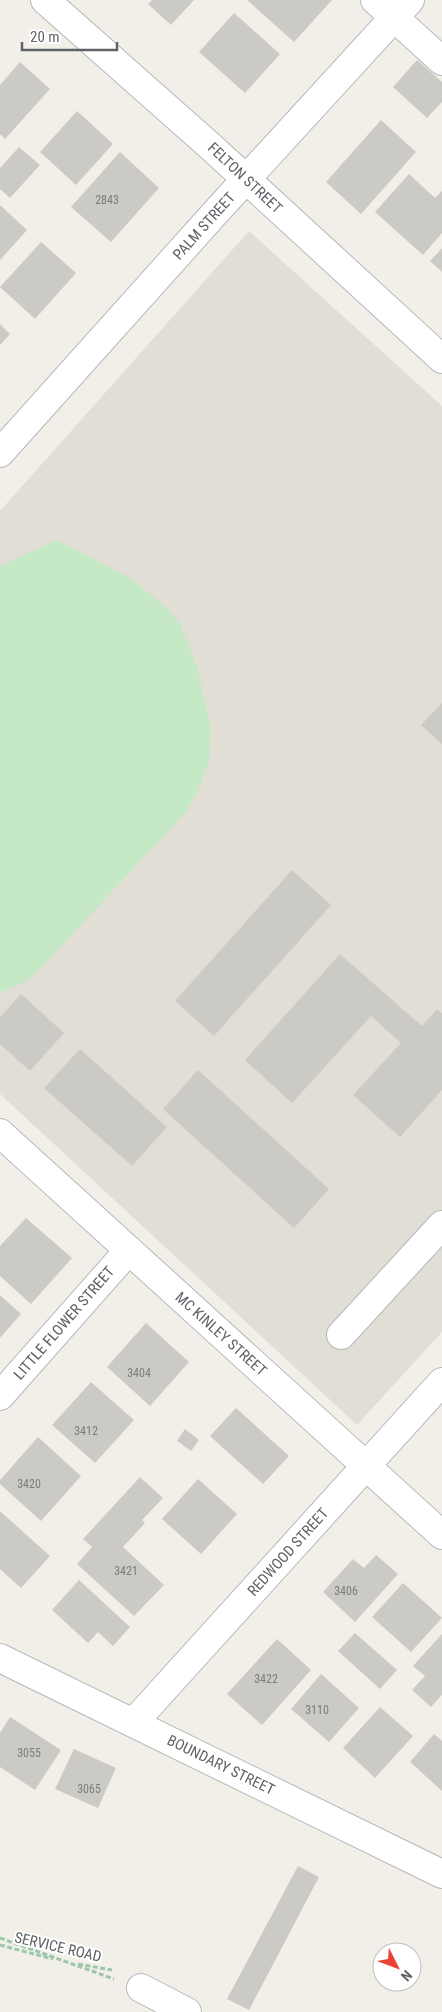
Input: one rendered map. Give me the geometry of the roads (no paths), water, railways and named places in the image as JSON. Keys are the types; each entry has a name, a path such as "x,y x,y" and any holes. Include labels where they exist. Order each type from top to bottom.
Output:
{"street":[{"name":"FELTON STREET","path":"45,0 246,179 442,359"},
{"name":"PALM STREET","path":"0,453 246,179 393,6"},
{"path":"393,6 442,61"},
{"name":"MC KINLEY STREET","path":"0,1133 442,1536"},
{"path":"340,1335 442,1224"},
{"name":"LITTLE FLOWER STREET","path":"0,1396 129,1250"},
{"name":"REDWOOD STREET","path":"134,1722 442,1382"},
{"name":"BOUNDARY STREET","path":"0,1658 442,1874"},
{"path":"141,1988 187,2012"}]}
